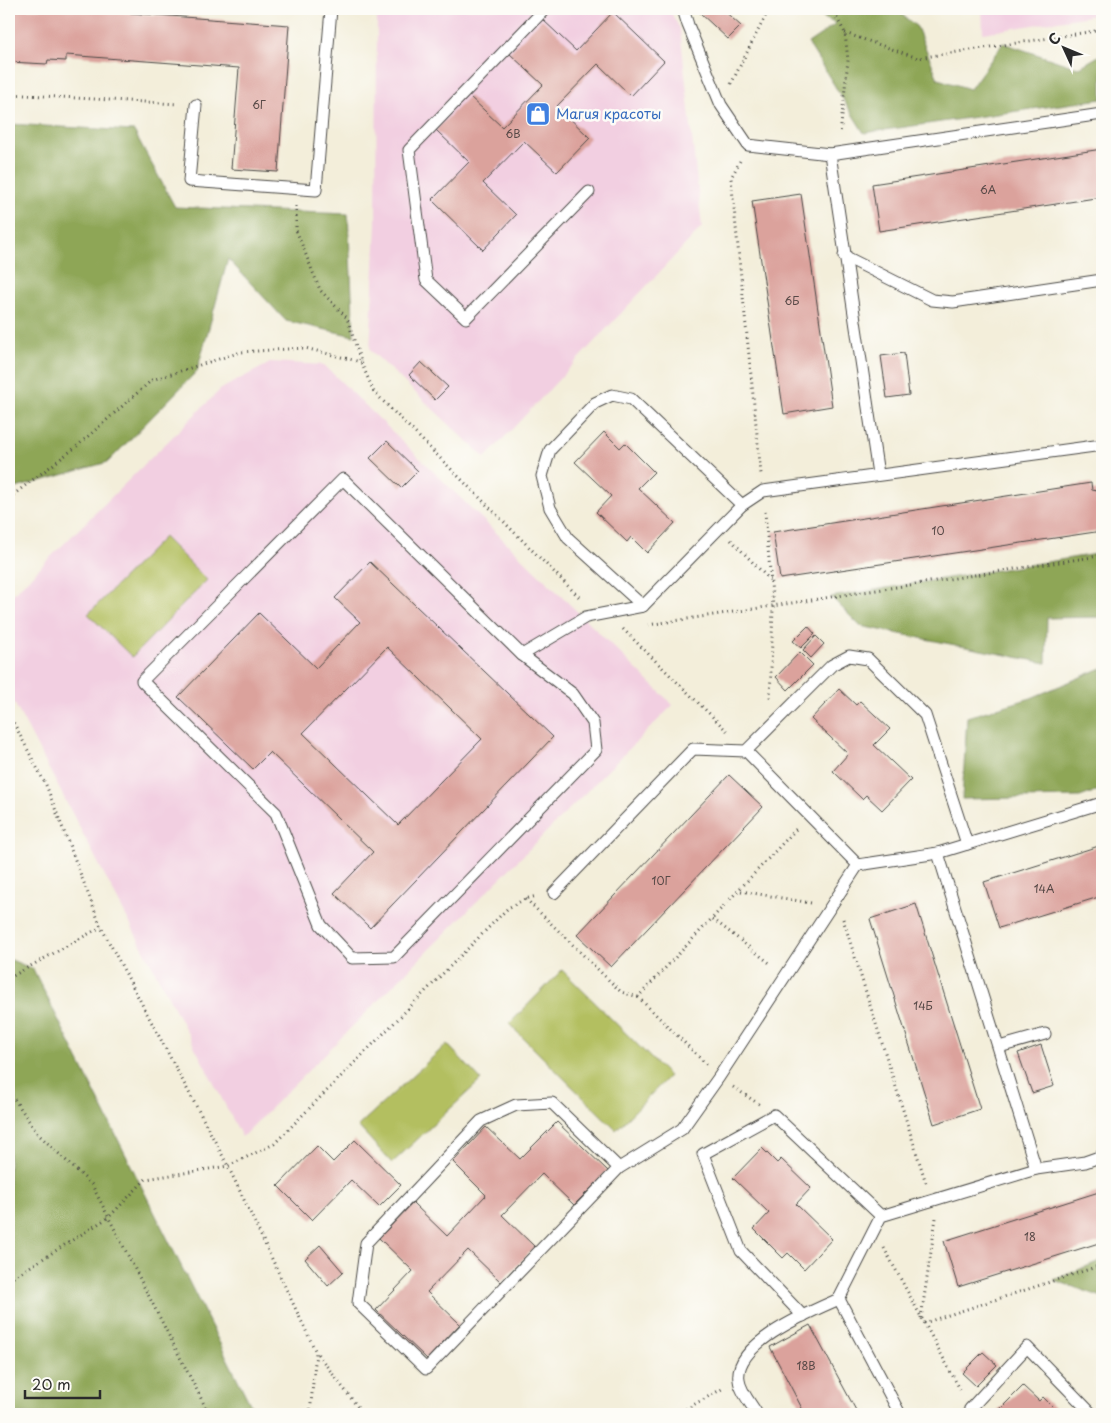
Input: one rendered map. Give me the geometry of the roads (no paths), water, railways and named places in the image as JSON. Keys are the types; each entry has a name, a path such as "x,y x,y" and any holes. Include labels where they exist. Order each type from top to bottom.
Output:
{"lane":[{"path":"196,105 189,181 316,190 331,9"},
{"path":"545,9 409,150 426,280 466,318 588,192"},
{"path":"683,9 721,104 748,145 834,153 1102,114"},
{"path":"834,153 844,256 878,474"},
{"path":"844,256 932,300 952,302 1102,280"},
{"path":"643,606 568,538 550,508 542,476 550,450 595,403 612,395 631,400 742,505"},
{"path":"522,655 586,617 643,606 742,505 763,491 1102,445"},
{"path":"343,479 522,655 573,694 593,723 596,750 394,957 352,958 321,925 276,813 142,680 343,479"},
{"path":"746,751 832,665 849,656 868,659 925,715 967,844"},
{"path":"554,893 693,749 746,751 810,814 858,865"},
{"path":"619,1168 552,1104 516,1105 482,1121 366,1243 358,1303 426,1369 619,1168 682,1129 719,1077 858,865 938,853 1102,803"},
{"path":"938,853 1036,1168"},
{"path":"999,1047 1045,1034"},
{"path":"803,1316 741,1251 703,1154 774,1114 881,1216"},
{"path":"757,1414 739,1380 742,1360 766,1337 838,1299 881,1216 1036,1168 1085,1162 1102,1156"},
{"path":"838,1299 900,1414"},
{"path":"972,1411 1027,1347 1092,1414"}],"place":[{"name":"Магия красоты","path":"538,114"}]}
